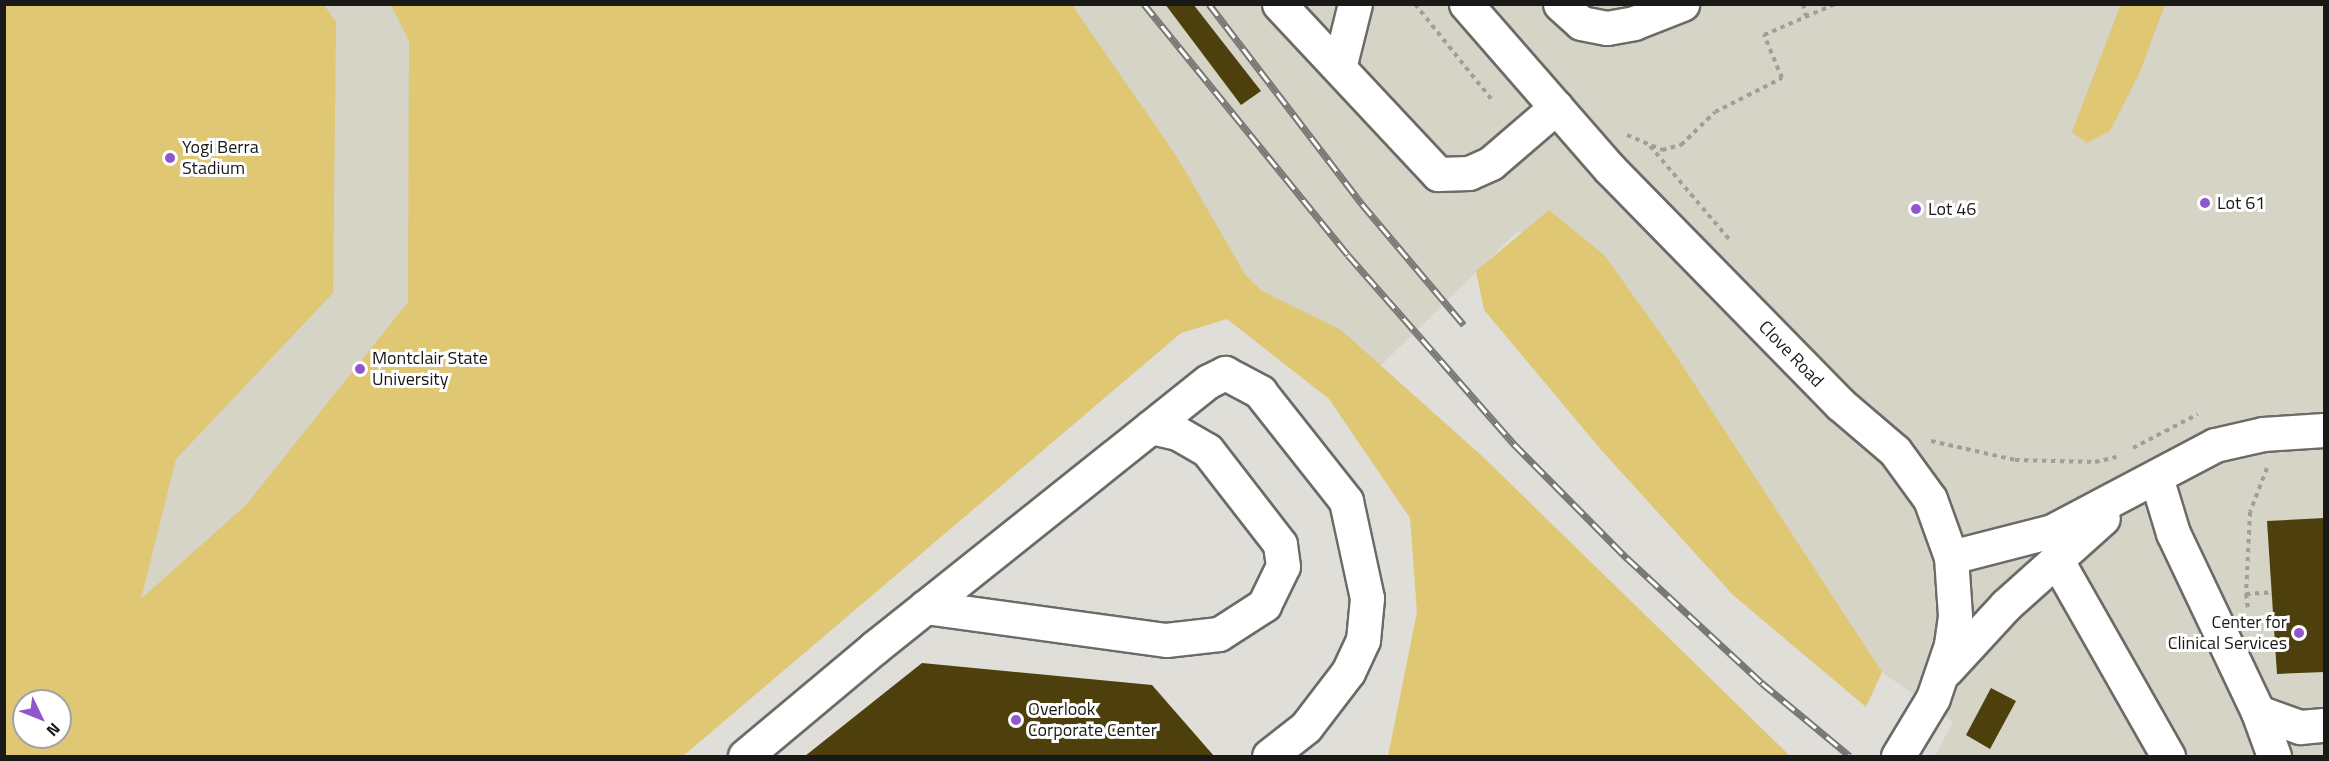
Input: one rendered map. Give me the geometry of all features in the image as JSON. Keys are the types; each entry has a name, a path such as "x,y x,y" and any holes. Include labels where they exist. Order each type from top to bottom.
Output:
{"street":[{"path":"1279,4 1340,64 1438,174 1469,173 1491,162 1556,107"},
{"path":"1340,64 1355,4"},
{"name":"Clove Road","path":"1466,4 1556,107 1840,404 1895,451 1930,499 1951,557 1955,616 1943,674 1898,756"},
{"path":"1560,4 1581,22 1607,28 1634,23 1682,4"},
{"path":"745,756 925,607 1151,427 1209,381 1225,374 1242,379 1260,392 1346,501 1366,589 1363,640 1328,702 1269,756"},
{"path":"925,607 1166,640 1219,634 1264,605 1283,566 1280,544 1207,450 1177,433 1151,427"},
{"path":"1951,557 2052,531 2215,445 2263,434 2325,430"},
{"path":"1943,674 2006,605 2143,485"},
{"path":"2143,485 2173,533 2258,712 2274,756"},
{"path":"2056,559 2168,756"},
{"path":"2258,712 2300,727 2325,725"}],"path":[{"path":"1415,4 1493,100"},
{"path":"1803,4 1806,16"},
{"path":"1621,130 1662,150 1681,145 1715,112 1782,78 1764,35 1835,4"},
{"path":"1650,146 1737,248"},
{"path":"1927,441 2015,460 2095,462 2117,457 2201,413"},
{"path":"2272,592 2246,594 2250,512 2265,468 2277,468"}],"shaded area":[{"path":"2121,4 2165,5 2139,74 2110,131 2087,143 2072,132"},
{"path":"4,5 324,5 336,22 333,293 176,459 141,599 246,505 408,302 409,41 391,5 1072,5 1177,157 1246,276 1262,291 1341,330 1482,456 1790,756 1388,756 1417,612 1410,518 1329,399 1227,319 1181,333 683,756 5,756"},
{"name":"Montclair State University","path":"5,5 2324,5 2324,756 1935,756 1953,722 1882,672 1673,351 1605,257 1518,231 1359,387 1261,291 63,660"},
{"path":"1549,210 1605,256 1673,351 1882,672 1866,707 1733,595 1603,452 1484,310 1476,271"}],"building":[{"path":"1165,4 1193,4 1261,91 1241,105"},
{"name":"Center for Clinical Services","path":"2324,518 2324,672 2277,674 2267,521"},
{"name":"Overlook Corporate Center","path":"922,663 1152,685 1214,756 805,756"},
{"path":"1991,688 2016,701 1990,749 1966,735"}],"railway":[{"path":"1144,4 1348,255 1514,444 1627,558 1762,683 1850,756"},
{"path":"1209,4 1362,204 1464,325"}],"place":[{"name":"Yogi Berra Stadium","path":"170,158"},
{"name":"Lot 61","path":"2205,203"},
{"name":"Lot 46","path":"1916,209"},
{"name":"Montclair State University","path":"360,369"},
{"name":"Center for Clinical Services","path":"2299,633"},
{"name":"Overlook Corporate Center","path":"1016,720"}]}
